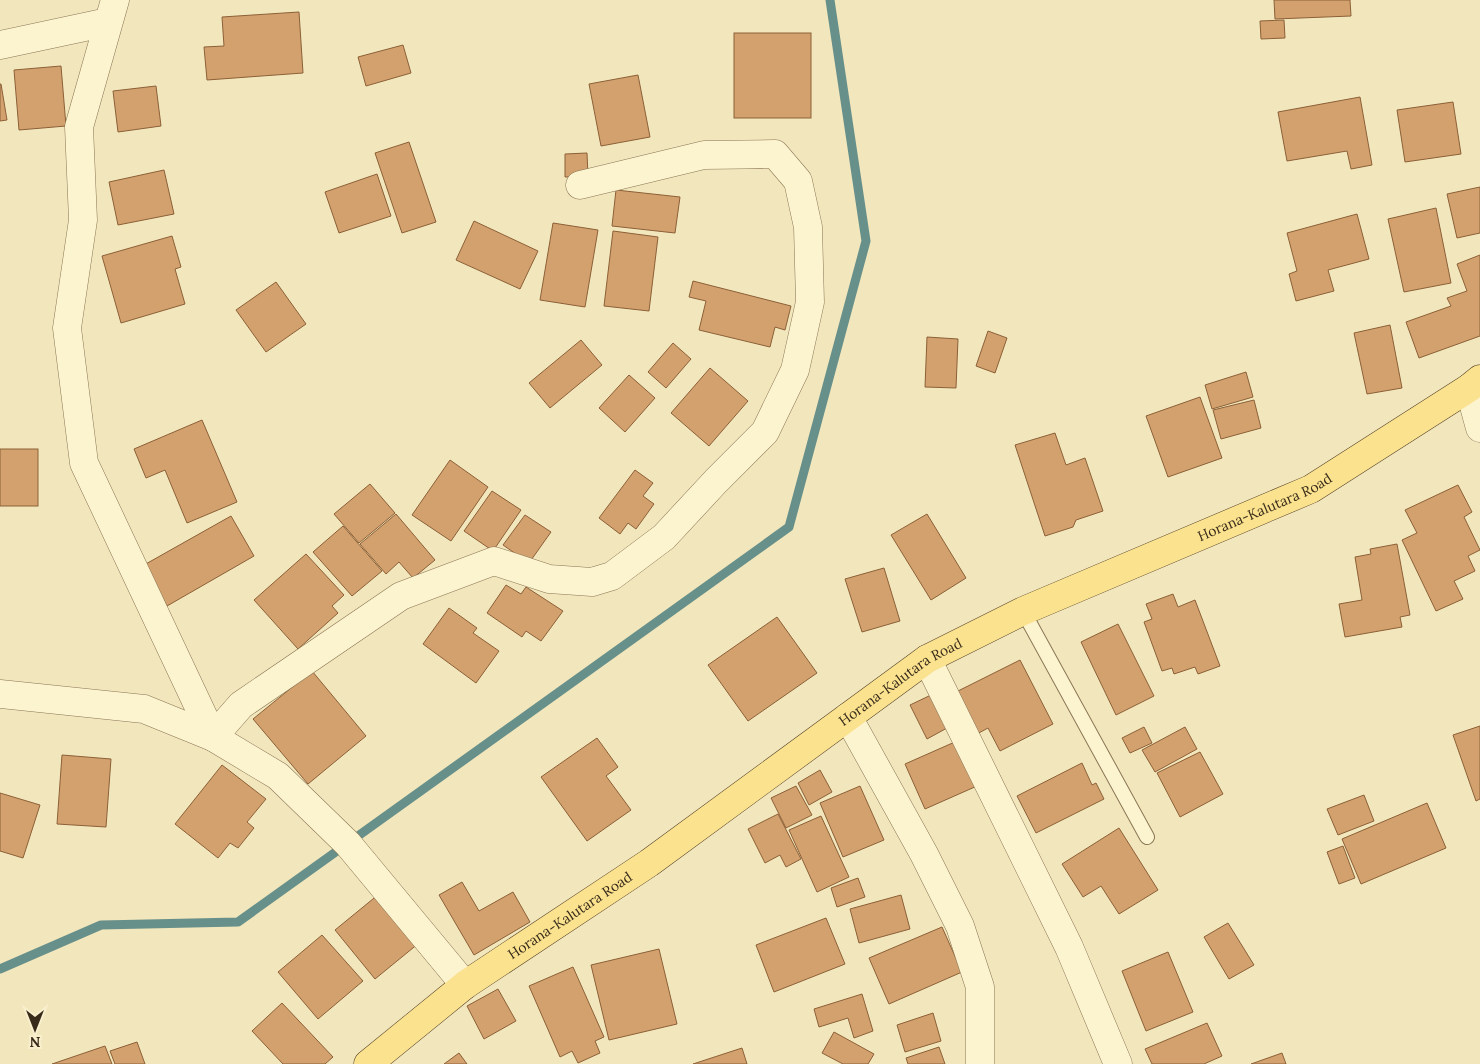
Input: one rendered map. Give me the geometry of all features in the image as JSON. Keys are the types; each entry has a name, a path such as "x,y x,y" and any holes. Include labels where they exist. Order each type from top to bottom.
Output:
{"main road":[{"name":"Horana-Kalutara Road","path":"368,1064 465,985 649,864 927,659 1023,611 1311,489 1474,383"}],"street":[{"path":"0,44 111,11"},
{"path":"111,11 79,127 83,220 67,328 84,463 213,737"},
{"path":"213,737 241,705 401,596 494,561 549,579 592,582 612,576 664,537 716,480 765,432 794,370 810,302 808,228 798,181 775,154 704,155 580,185"},
{"path":"1474,383 1480,428"},
{"path":"927,659 1069,948 1118,1064"},
{"path":"0,694 144,709 213,737 278,776 348,844 465,985"},
{"path":"848,716 924,854 960,926 980,987 980,1064"}],"lane":[{"path":"1023,611 1147,837"}],"building":[{"path":"1274,0 1350,0 1351,16 1275,19"},
{"path":"299,12 303,73 207,80 204,47 224,46 222,17"},
{"path":"1284,20 1285,38 1261,39 1260,21"},
{"path":"734,33 811,33 811,118 734,118"},
{"path":"403,45 411,73 366,86 358,57"},
{"path":"61,66 66,126 19,130 14,70"},
{"path":"638,75 650,137 601,146 589,84"},
{"path":"0,84 7,120 0,121"},
{"path":"156,86 161,126 118,132 113,91"},
{"path":"1360,97 1372,165 1351,169 1347,151 1287,161 1278,112"},
{"path":"1453,102 1461,154 1405,162 1397,110"},
{"path":"409,142 436,222 402,233 375,153"},
{"path":"587,153 588,176 565,177 565,154"},
{"path":"164,170 174,214 118,225 109,182"},
{"path":"377,174 391,216 339,233 325,192"},
{"path":"1480,187 1480,233 1457,238 1447,194"},
{"path":"616,190 680,197 675,233 612,226"},
{"path":"1436,208 1451,283 1404,292 1388,219"},
{"path":"1357,214 1369,259 1328,270 1334,291 1296,301 1289,274 1297,271 1287,233"},
{"path":"474,221 538,251 520,289 456,260"},
{"path":"553,223 598,230 585,307 540,300"},
{"path":"613,231 658,237 649,311 604,306"},
{"path":"172,236 181,267 175,269 185,304 121,323 102,256"},
{"path":"1480,255 1480,336 1419,358 1406,322 1451,306 1447,298 1467,291 1457,264"},
{"path":"693,281 791,306 785,330 775,327 770,347 699,330 706,301 689,297"},
{"path":"276,282 306,324 266,352 236,310"},
{"path":"1390,325 1402,388 1367,394 1354,333"},
{"path":"988,331 1007,338 995,373 976,366"},
{"path":"927,337 958,339 956,388 925,387"},
{"path":"581,340 602,365 550,408 529,383"},
{"path":"673,343 691,359 666,388 648,372"},
{"path":"710,368 748,401 709,446 671,413"},
{"path":"1246,372 1253,397 1212,409 1205,385"},
{"path":"629,375 655,398 625,432 599,408"},
{"path":"1200,397 1222,458 1168,477 1146,416"},
{"path":"1254,400 1261,428 1221,439 1213,410"},
{"path":"202,420 237,502 187,523 165,470 146,478 134,449"},
{"path":"1055,433 1066,465 1085,458 1103,511 1076,520 1073,527 1045,536 1015,445"},
{"path":"0,449 38,449 38,506 0,506"},
{"path":"450,460 488,487 451,541 412,515"},
{"path":"635,470 653,483 643,496 654,504 636,529 628,523 620,534 599,518"},
{"path":"370,484 395,513 359,543 334,514"},
{"path":"1458,485 1472,512 1464,517 1480,550 1468,556 1475,571 1454,581 1463,599 1436,611 1402,540 1417,533 1405,510"},
{"path":"492,491 521,510 493,551 464,531"},
{"path":"396,514 435,560 413,578 399,562 386,574 360,544"},
{"path":"927,514 966,578 931,600 891,535"},
{"path":"525,515 551,532 529,563 503,545"},
{"path":"231,516 254,556 167,606 144,565"},
{"path":"343,526 382,571 352,596 313,552"},
{"path":"1397,544 1410,615 1400,617 1402,627 1345,637 1339,604 1362,600 1355,557 1371,554 1370,549"},
{"path":"306,554 344,595 332,606 338,613 298,649 254,600"},
{"path":"884,568 900,621 862,632 845,579"},
{"path":"506,585 521,594 526,587 563,611 541,641 526,631 522,637 487,613"},
{"path":"1173,594 1178,607 1195,600 1220,666 1198,674 1195,667 1174,674 1172,668 1162,671 1144,622 1152,619 1146,604"},
{"path":"449,608 477,628 473,633 499,651 476,683 423,644"},
{"path":"777,617 817,673 748,721 708,665"},
{"path":"1118,624 1154,696 1116,715 1081,642"},
{"path":"1020,660 1053,724 1000,751 988,728 977,734 956,692"},
{"path":"312,671 366,736 308,784 253,719"},
{"path":"931,695 947,728 927,739 910,705"},
{"path":"1480,726 1480,799 1476,801 1453,735"},
{"path":"1144,727 1152,743 1130,753 1122,738"},
{"path":"1185,727 1197,749 1155,772 1142,750"},
{"path":"597,738 618,767 606,776 631,810 587,841 541,777"},
{"path":"957,741 977,786 925,809 905,764"},
{"path":"1200,752 1223,794 1180,817 1157,773"},
{"path":"62,755 111,759 106,827 57,824"},
{"path":"1082,763 1092,785 1096,783 1104,799 1036,833 1017,796"},
{"path":"222,765 266,799 247,822 254,828 238,848 230,843 218,858 175,824"},
{"path":"820,770 832,792 809,805 798,783"},
{"path":"796,786 812,815 786,828 771,798"},
{"path":"860,786 884,840 843,857 820,803"},
{"path":"0,793 40,805 23,858 0,851"},
{"path":"1364,795 1374,821 1338,835 1327,809"},
{"path":"1427,803 1446,848 1361,884 1342,839"},
{"path":"778,814 801,859 786,867 780,855 765,863 748,829"},
{"path":"821,816 849,877 817,892 789,830"},
{"path":"1119,828 1158,890 1119,914 1101,886 1083,897 1062,864"},
{"path":"1343,846 1355,878 1339,884 1327,852"},
{"path":"858,878 865,897 837,907 831,888"},
{"path":"462,882 479,911 513,892 530,922 474,955 439,895"},
{"path":"379,894 419,943 375,979 335,930"},
{"path":"901,895 910,929 859,943 850,909"},
{"path":"826,918 845,964 774,992 756,945"},
{"path":"1228,923 1254,965 1229,979 1204,937"},
{"path":"942,927 962,972 889,1004 869,958"},
{"path":"322,935 363,981 318,1019 278,972"},
{"path":"659,949 677,1024 609,1040 591,965"},
{"path":"1168,952 1193,1012 1146,1031 1122,971"},
{"path":"573,967 604,1037 595,1041 600,1053 578,1063 572,1051 560,1057 529,986"},
{"path":"498,989 516,1021 484,1039 467,1006"},
{"path":"862,994 873,1031 854,1038 848,1018 819,1027 814,1009"},
{"path":"282,1003 333,1057 325,1064 283,1064 252,1031"},
{"path":"933,1013 941,1041 905,1052 897,1025"},
{"path":"1207,1023 1222,1056 1204,1064 1152,1064 1145,1049"},
{"path":"834,1032 874,1054 868,1064 843,1064 822,1053"},
{"path":"137,1042 145,1064 115,1064 110,1051"},
{"path":"105,1046 112,1064 52,1064"},
{"path":"939,1047 945,1064 908,1064 906,1058"},
{"path":"742,1048 747,1064 693,1064"},
{"path":"459,1053 467,1064 444,1064"},
{"path":"1282,1053 1286,1064 1251,1064"}],"waterway":[{"path":"0,969 101,925 238,922 789,527 866,241 830,0"}]}
